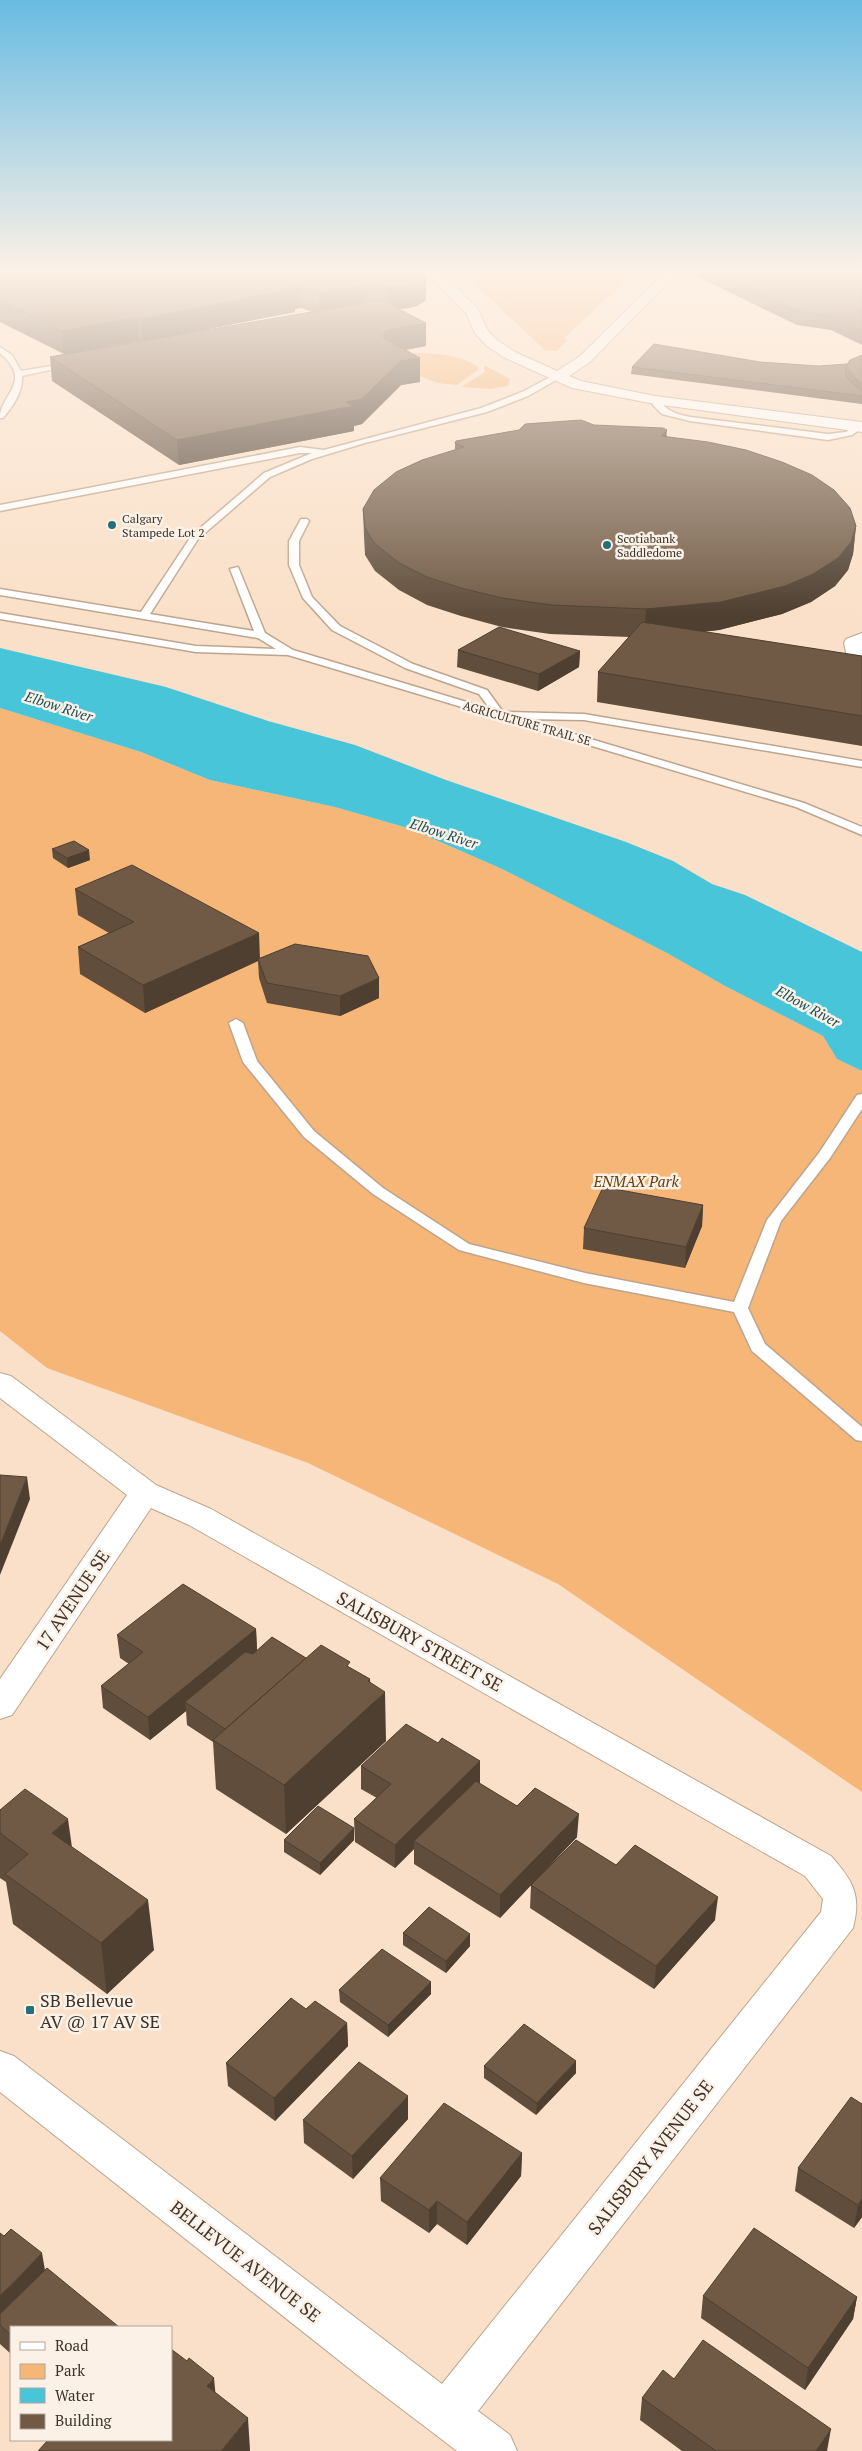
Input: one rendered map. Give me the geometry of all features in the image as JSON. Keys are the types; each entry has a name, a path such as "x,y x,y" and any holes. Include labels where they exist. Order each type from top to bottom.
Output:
{"street":[{"path":"581,386 654,400 860,427"},
{"name":"SALISBURY STREET SE","path":"0,1383 144,1493 200,1517 818,1866 842,1895"},
{"name":"17 AVENUE SE","path":"0,1706 144,1493"},
{"name":"SALISBURY AVENUE SE","path":"446,2415 840,1916 842,1895"},
{"name":"BELLEVUE AVENUE SE","path":"0,2068 494,2451"}],"lane":[{"path":"0,416 16,393 17,386"},
{"path":"142,616 195,536 267,475 327,452 484,410 539,386"},
{"path":"0,508 300,450 327,452"},
{"path":"304,521 294,541 294,565 308,598 336,628 408,666 483,692 500,715 584,717 862,764"},
{"path":"235,569 261,636"},
{"path":"0,592 261,636"},
{"path":"0,616 196,649 289,652"},
{"name":"AGRICULTURE TRAIL SE","path":"261,636 289,652 800,805 862,832"},
{"path":"236,1023 250,1062 309,1134 378,1192 464,1247 584,1278 740,1308"},
{"path":"860,1101 825,1154 774,1220 740,1308 758,1347 862,1436"}],"green space":[{"path":"462,386 506,386 490,389"},
{"name":"ENMAX Park","path":"0,708 141,752 210,780 335,807 411,829 502,869 667,953 725,986 823,1036 837,1059 862,1071 862,1792 558,1584 308,1463 47,1368 0,1331"}],"water":[{"name":"Elbow River","path":"0,648 166,687 268,721 355,745 446,780 626,842 673,861 712,884 745,895 862,952 862,1071 837,1059 823,1036 725,986 667,953 502,869 411,829 335,807 210,780 141,752 0,708"}],"building":[{"path":"95,386 375,386 362,399 346,402 353,406 177,440"},
{"path":"786,386 855,386 862,390 862,396"},
{"name":"Scotiabank Saddledome","path":"581,420 594,425 663,428 667,430 661,436 708,442 746,450 782,462 812,475 834,490 850,508 856,526 851,542 838,558 813,574 785,586 721,602 646,609 551,605 502,598 461,588 427,577 399,563 374,543 365,528 363,509 374,490 396,472 422,460 464,447 455,443 456,441 519,430 525,424"},
{"path":"642,622 862,656 862,716 598,672"},
{"path":"499,627 580,651 539,674 458,650"},
{"path":"74,841 89,850 67,858 52,849"},
{"path":"132,865 259,933 143,985 78,947 134,922 75,889"},
{"path":"295,944 368,956 379,978 340,996 267,983 258,959"},
{"path":"603,1187 703,1205 686,1247 584,1228"},
{"path":"0,1475 27,1477 0,1545"},
{"path":"183,1584 256,1629 148,1717 101,1686 143,1652 117,1635"},
{"path":"272,1637 306,1658 225,1729 185,1702 245,1652 253,1654"},
{"path":"321,1645 350,1662 347,1666 370,1679 368,1681 385,1692 284,1785 213,1740"},
{"path":"406,1724 438,1743 442,1738 480,1761 395,1845 354,1819 391,1784 361,1766"},
{"path":"476,1781 517,1806 535,1788 579,1814 500,1895 414,1841"},
{"path":"25,1789 68,1819 52,1833 148,1900 101,1943 5,1874 28,1854 0,1833 0,1810"},
{"path":"318,1806 354,1828 320,1863 284,1840"},
{"path":"576,1840 616,1865 635,1845 718,1897 656,1966 531,1885"},
{"path":"429,1907 470,1934 446,1961 403,1933"},
{"path":"382,1949 431,1982 388,2025 339,1990"},
{"path":"291,1998 306,2009 315,2001 347,2023 274,2098 226,2063"},
{"path":"524,2024 576,2061 537,2103 484,2066"},
{"path":"359,2062 408,2096 352,2156 303,2120"},
{"path":"851,2097 862,2104 862,2199 858,2205 798,2168"},
{"path":"444,2103 522,2153 467,2222 437,2201 429,2210 380,2178"},
{"path":"754,2228 857,2297 808,2368 703,2296"},
{"path":"11,2229 42,2253 0,2296 0,2233 4,2236"},
{"path":"47,2268 118,2326 10,2326 10,2334 0,2325 0,2314"},
{"path":"703,2340 831,2429 816,2451 716,2451 642,2398 663,2370 674,2379"},
{"path":"172,2350 187,2361 189,2358 214,2378 207,2386 248,2418 221,2451 38,2451 47,2441 172,2441"}],"place":[{"name":"Calgary Stampede Lot 2","path":"112,525"},
{"name":"Scotiabank Saddledome","path":"607,545"},
{"name":"SB Bellevue AV @ 17 AV SE","path":"30,2010"}]}
